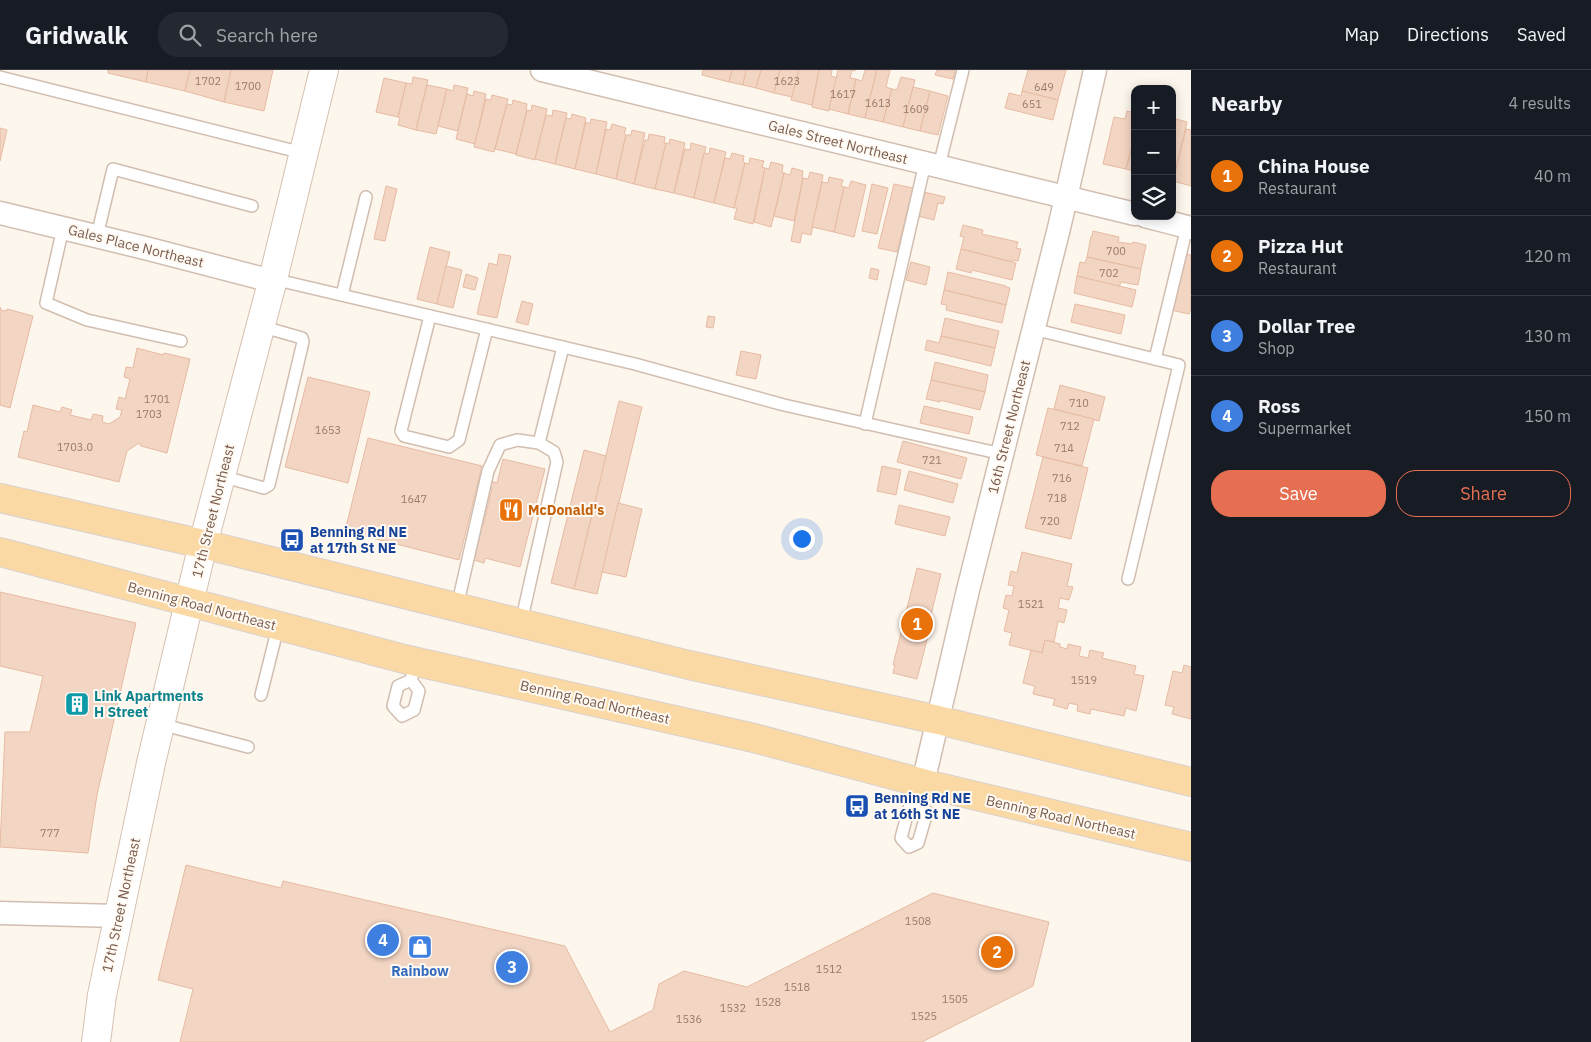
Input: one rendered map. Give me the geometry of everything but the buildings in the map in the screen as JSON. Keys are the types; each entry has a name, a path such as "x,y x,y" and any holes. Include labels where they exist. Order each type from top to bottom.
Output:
{"main road":[{"name":"17th Street Northeast","path":"96,1042 102,995 160,724 203,544 272,280 324,70"},
{"path":"0,498 203,544 689,665 938,720 1191,782"},
{"name":"Benning Road Northeast","path":"0,552 278,627 413,671 754,738 921,793 1191,847"}],"street":[{"name":"Gales Street Northeast","path":"542,70 1131,213"},
{"name":"16th Street Northeast","path":"921,793 1066,197 1095,70"},
{"name":"Gales Place Northeast","path":"0,213 272,280"},
{"path":"1161,220 1189,227"},
{"path":"0,913 118,916"}],"lane":[{"path":"865,424 932,164 962,70"},
{"path":"0,77 303,153"},
{"path":"97,236 113,169 252,206"},
{"path":"342,295 366,197"},
{"path":"1155,359 1189,227"},
{"path":"63,228 46,303 88,320 181,341"},
{"path":"272,280 635,364 784,406 1002,454"},
{"path":"430,316 400,431 404,436 449,447 459,440 487,329"},
{"path":"221,476 264,488 269,485 303,342 302,338 260,326"},
{"path":"1033,329 1191,368"},
{"path":"539,443 563,347"},
{"path":"1128,578 1179,365"},
{"path":"456,607 488,471 500,445 517,440 539,443 554,452 557,462 521,623"},
{"path":"261,695 278,627"},
{"path":"160,724 248,746"}],"place":[{"name":"McDonald's","path":"511,510"},
{"name":"Benning Rd NE at 17th St NE","path":"292,540"},
{"name":"China House","path":"917,624"},
{"name":"Link Apartments H Street","path":"77,704"},
{"name":"Benning Rd NE at 16th St NE","path":"857,806"},
{"name":"Ross","path":"383,940"},
{"name":"Rainbow","path":"420,947"},
{"name":"Pizza Hut","path":"997,952"},
{"name":"Dollar Tree","path":"512,967"}]}
